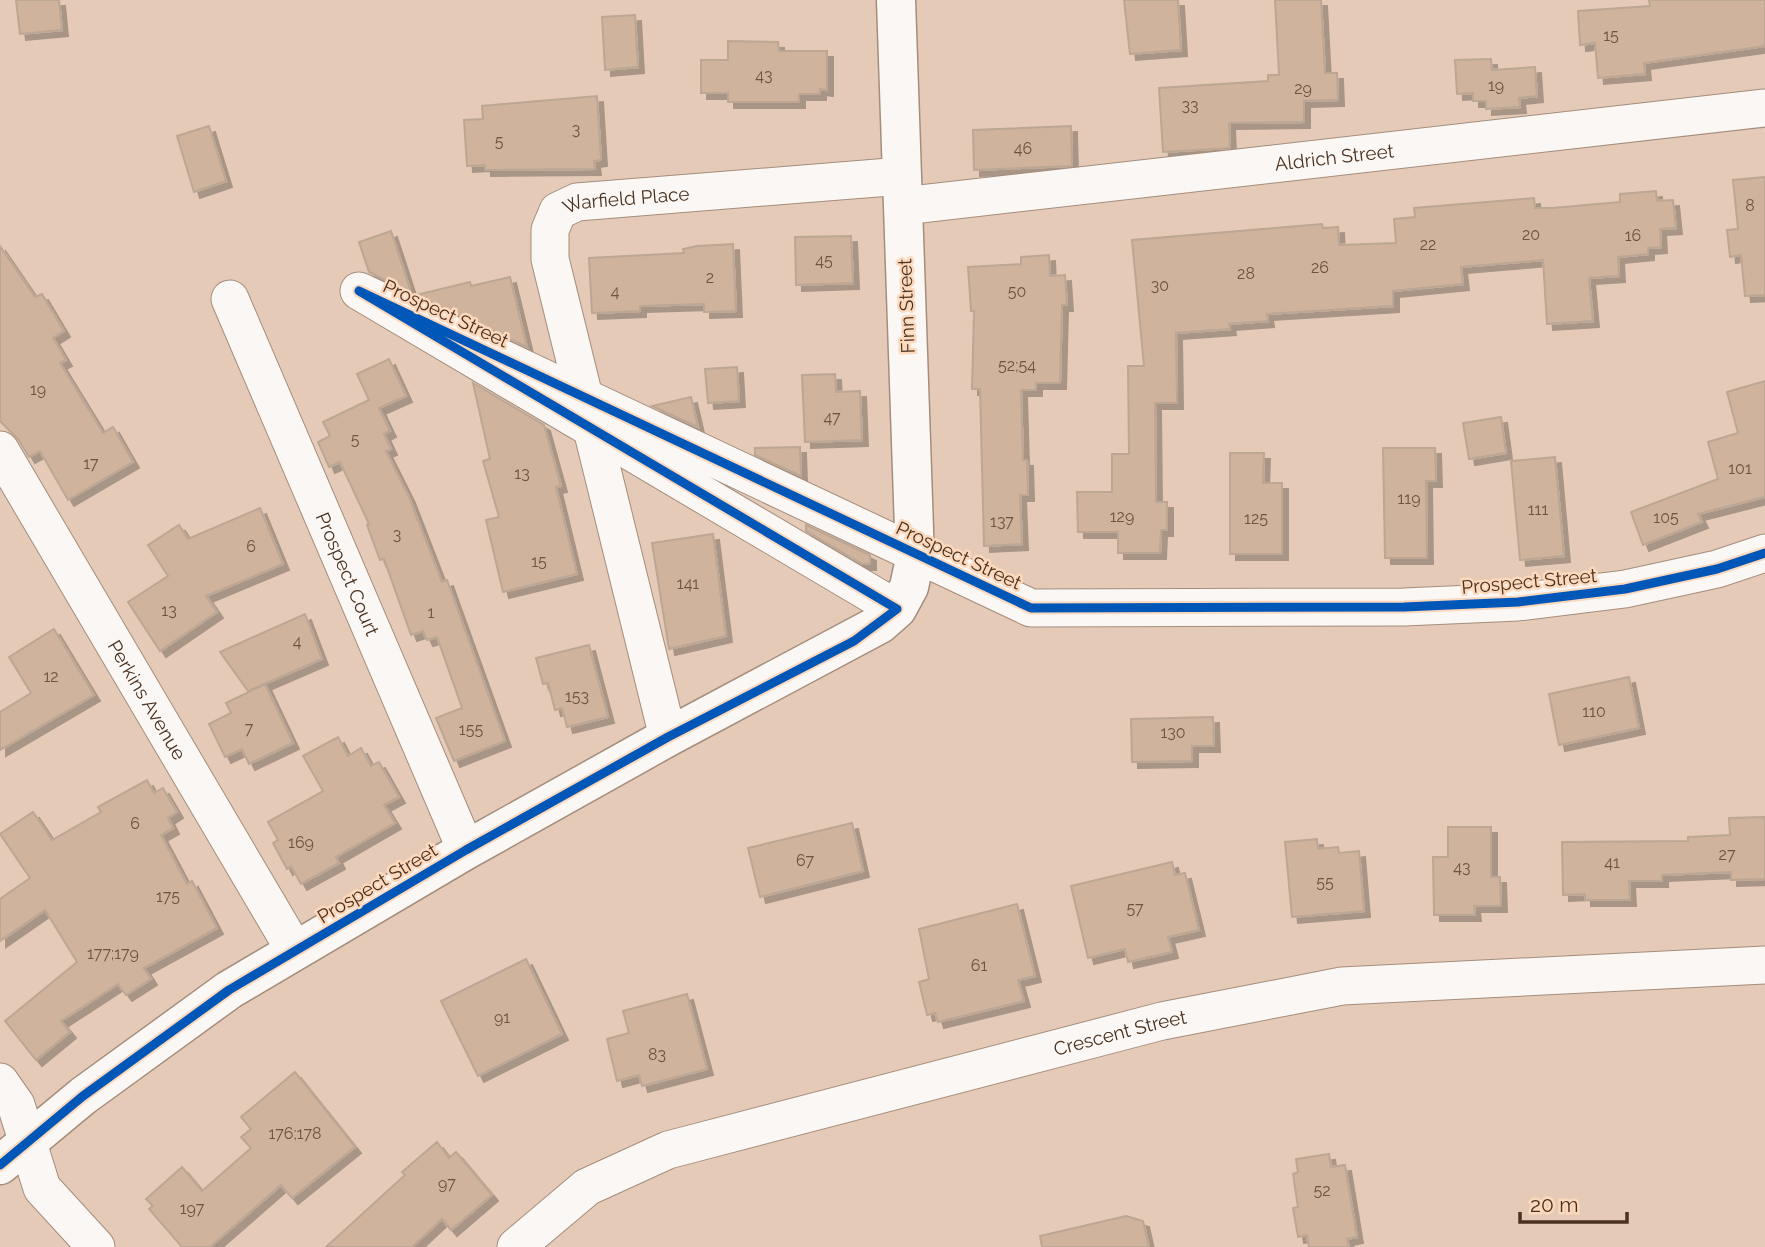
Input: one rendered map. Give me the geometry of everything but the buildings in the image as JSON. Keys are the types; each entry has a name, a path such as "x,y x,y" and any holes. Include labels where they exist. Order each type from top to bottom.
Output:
{"main road":[{"name":"Finn Street","path":"896,0 915,559 909,587 897,609"},
{"name":"Prospect Street","path":"13,1154 190,1016 295,951 466,850 668,737 854,641 897,609"}],"street":[{"name":"Aldrich Street","path":"902,191 1765,108"},
{"name":"Warfield Place","path":"668,737 550,259 553,222 558,211 577,202 902,191"},
{"name":"Prospect Street","path":"897,609 359,291 1031,608 1390,607 1518,602 1625,589 1717,569 1765,553"},
{"name":"Prospect Court","path":"230,299 466,850"},
{"name":"Perkins Avenue","path":"0,450 295,951"},
{"name":"Crescent Street","path":"516,1247 587,1187 668,1150 1162,1021 1342,986 1765,965"},
{"path":"0,1082 16,1105 13,1154 96,1247"}],"cycle path":[{"path":"0,1165 83,1096 229,990 466,850 668,737 854,641 897,609 359,291 1031,608 1404,607 1518,602 1625,589 1717,569 1765,553"}]}
